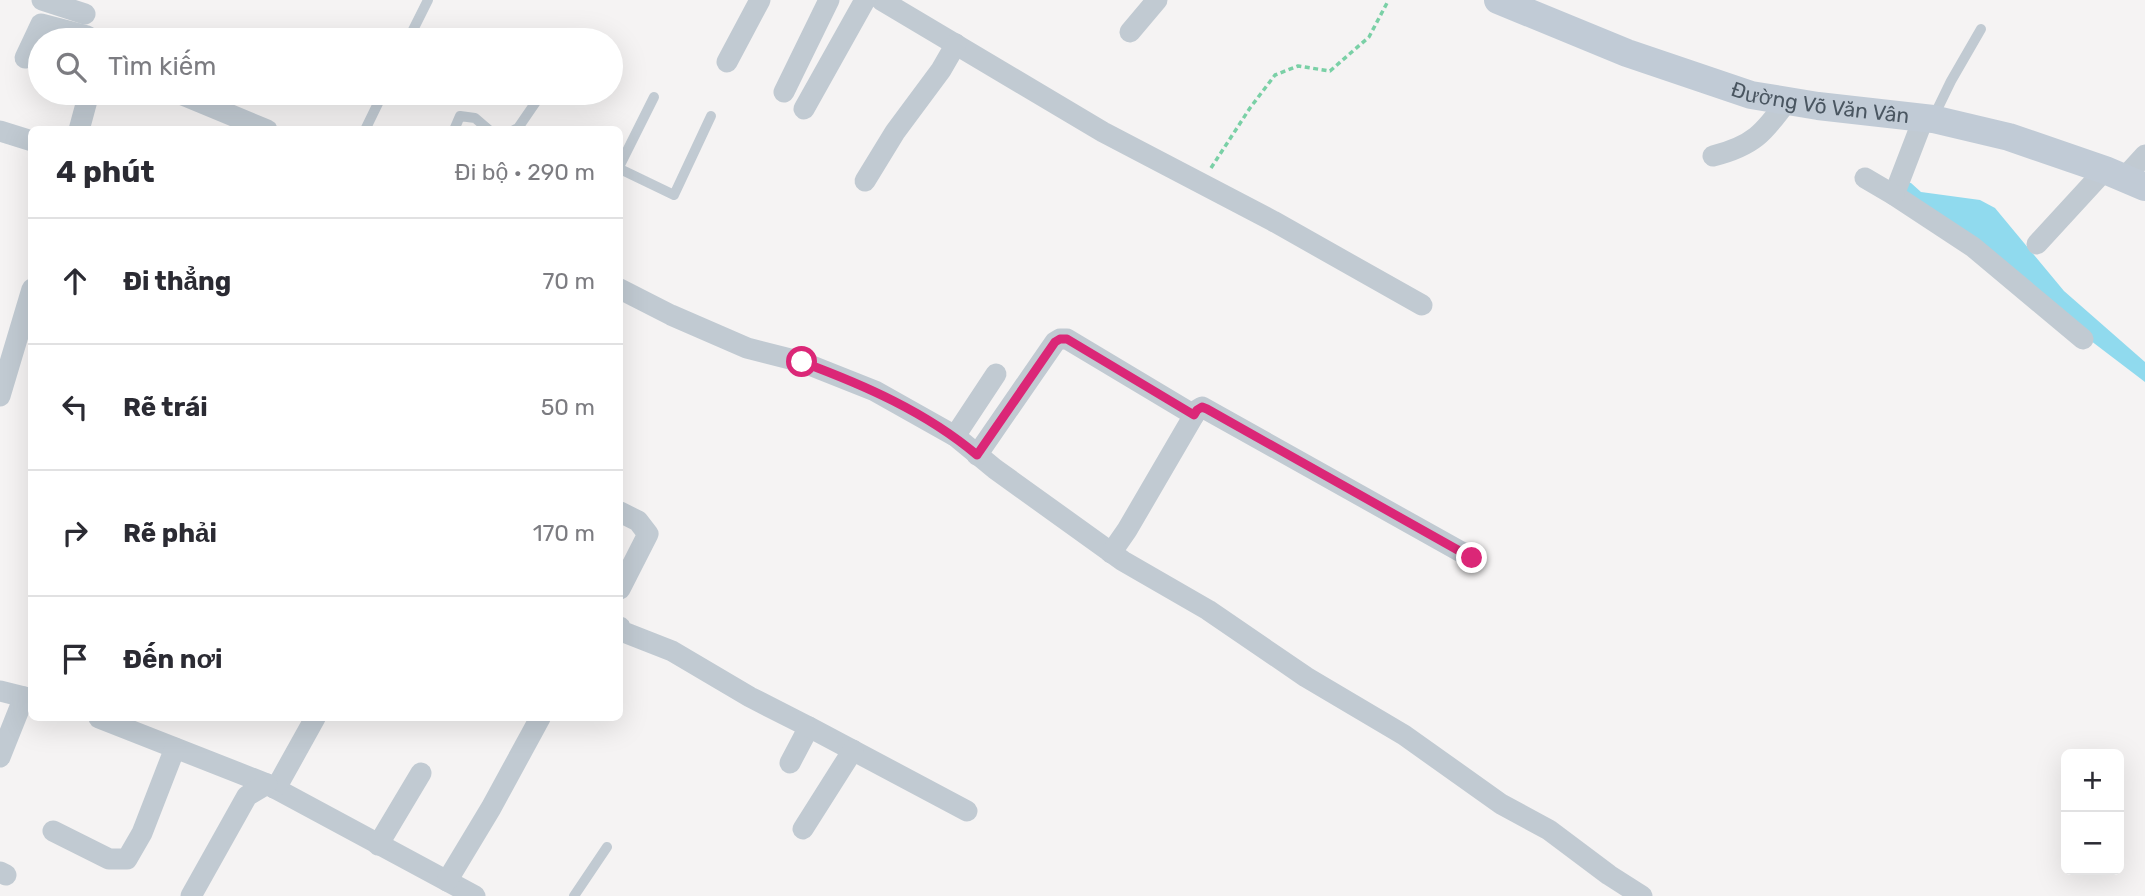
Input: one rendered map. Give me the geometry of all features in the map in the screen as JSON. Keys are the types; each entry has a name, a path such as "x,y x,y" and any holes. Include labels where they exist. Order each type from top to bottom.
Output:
{"street":[{"path":"42,0 85,7 86,28"},
{"path":"727,62 760,0"},
{"path":"783,92 829,0"},
{"path":"804,109 865,0"},
{"path":"881,0 1103,132 1422,305"},
{"path":"1130,32 1157,0"},
{"name":"Đường Võ Văn Vân","path":"1498,0 1627,53 1751,95 1929,118 2009,137 2125,178"},
{"path":"39,28 41,24 54,28"},
{"path":"865,181 895,132 941,70 956,44"},
{"path":"25,58 28,52"},
{"path":"1713,156 1754,140 1768,127 1787,101"},
{"path":"80,126 87,105"},
{"path":"207,105 257,126"},
{"path":"1894,195 1929,118"},
{"path":"0,131 28,140"},
{"path":"2037,244 2125,178 2145,155"},
{"path":"1865,178 1973,247 2083,339"},
{"path":"623,291 747,348 802,362 875,390 955,436 1043,505 1111,553 1208,610 1306,677 1404,736 1501,803 1549,830 1642,896"},
{"path":"0,396 27,324"},
{"path":"977,455 1055,342 1060,339 1067,339 1194,415"},
{"path":"955,436 996,374"},
{"path":"1111,553 1197,410 1202,407 1472,558"},
{"path":"623,514 638,521 648,534 623,583"},
{"path":"623,632 672,651 750,697 967,811"},
{"path":"0,691 28,698 0,757"},
{"path":"109,721 270,786 475,896"},
{"path":"191,896 247,796 280,781 313,721"},
{"path":"447,881 538,721"},
{"path":"790,763 809,727"},
{"path":"53,831 109,859 127,859 142,833 175,747"},
{"path":"803,829 853,750"},
{"path":"378,845 421,773"}],"lane":[{"path":"414,28 428,0"},
{"path":"1929,118 1981,29"},
{"path":"623,161 654,97"},
{"path":"367,126 377,105"},
{"path":"519,126 534,105"},
{"path":"456,126 460,116 475,118 484,126"},
{"path":"623,169 674,195 711,116"},
{"path":"575,896 607,847"}],"path":[{"path":"1203,184 1216,159 1275,75 1298,66 1330,71 1369,37 1387,3"}],"water":[{"path":"1906,182 1921,192 1980,200 1995,208 2064,291 2145,362 2145,382 1906,200"}],"route":[{"path":"802,362 875,390 955,436 977,455 1055,342 1067,339 1194,415 1202,407 1207,409 1472,558"}]}
